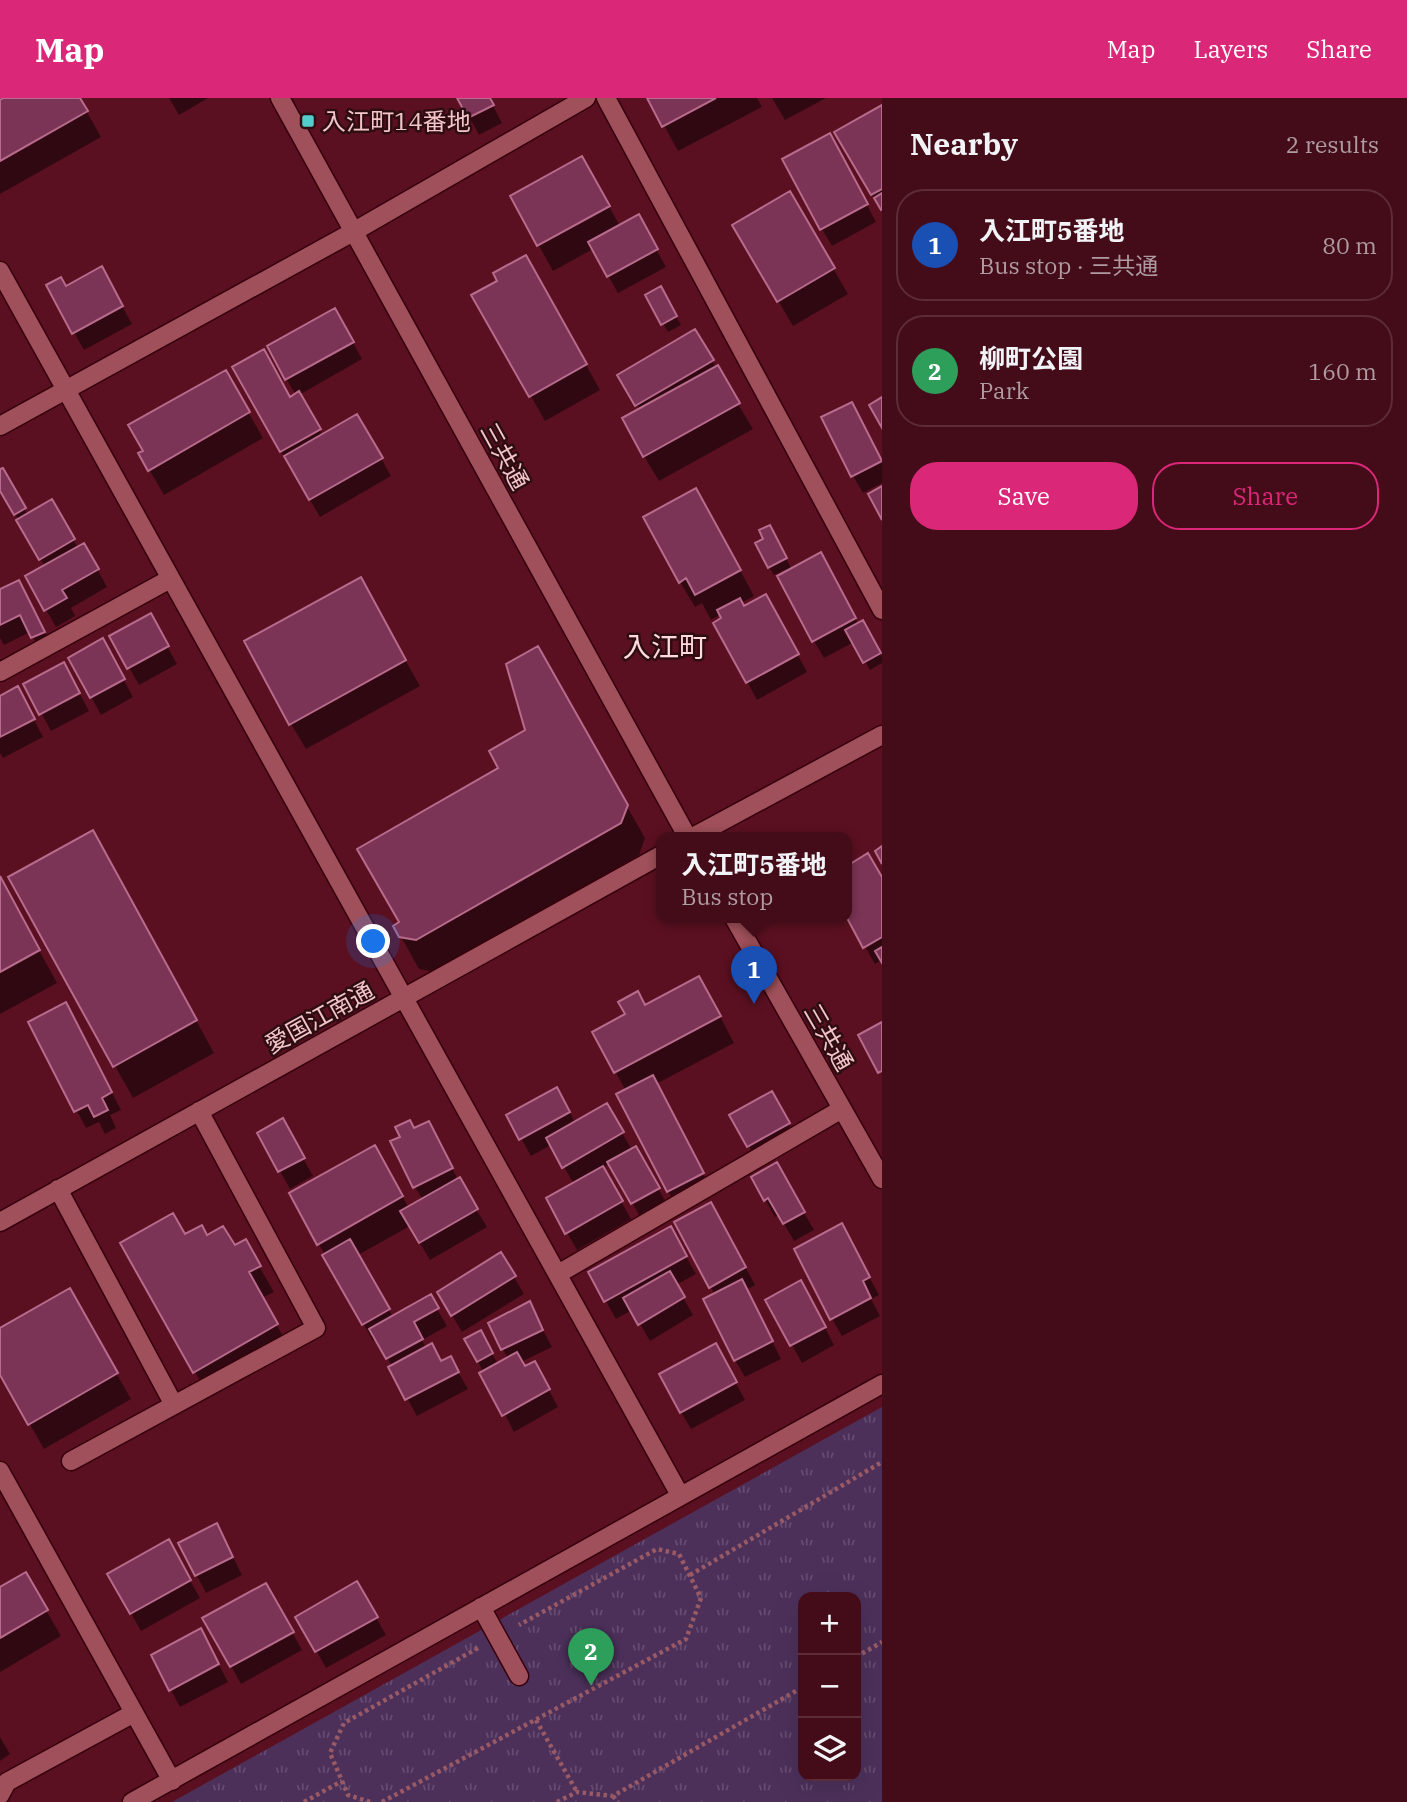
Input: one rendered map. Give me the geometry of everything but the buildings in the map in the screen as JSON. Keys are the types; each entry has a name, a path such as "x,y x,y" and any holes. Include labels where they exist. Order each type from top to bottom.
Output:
{"street":[{"name":"三共通","path":"280,98 687,832"},
{"path":"0,426 353,232 586,98"},
{"path":"606,98 882,610"},
{"path":"0,271 680,1495"},
{"path":"0,672 170,579"},
{"path":"701,832 882,735"},
{"name":"愛国江南通","path":"0,1222 656,858"},
{"name":"三共通","path":"737,923 882,1179"},
{"path":"558,1274 842,1109"},
{"path":"71,1461 316,1328 199,1111"},
{"path":"58,1189 174,1405"},
{"path":"132,1802 882,1384"},
{"path":"0,1471 172,1781"},
{"path":"481,1607 519,1676"},
{"path":"0,1795 7,1782 134,1713"}],"path":[{"path":"382,1802 686,1639 701,1598 690,1575 882,1462"},
{"path":"859,1655 882,1642"},
{"path":"557,1802 577,1792 613,1796 798,1690"},
{"path":"536,1720 577,1792"},
{"path":"304,1802 342,1781"},
{"path":"613,1796 618,1802"}],"green space":[{"path":"882,1407 882,1802 172,1802"}],"place":[{"name":"入江町14番地","path":"308,121"},
{"name":"入江町5番地","path":"754,1004"},
{"name":"柳町公園","path":"591,1686"}],"district":[{"name":"入江町","path":"665,646"}]}
